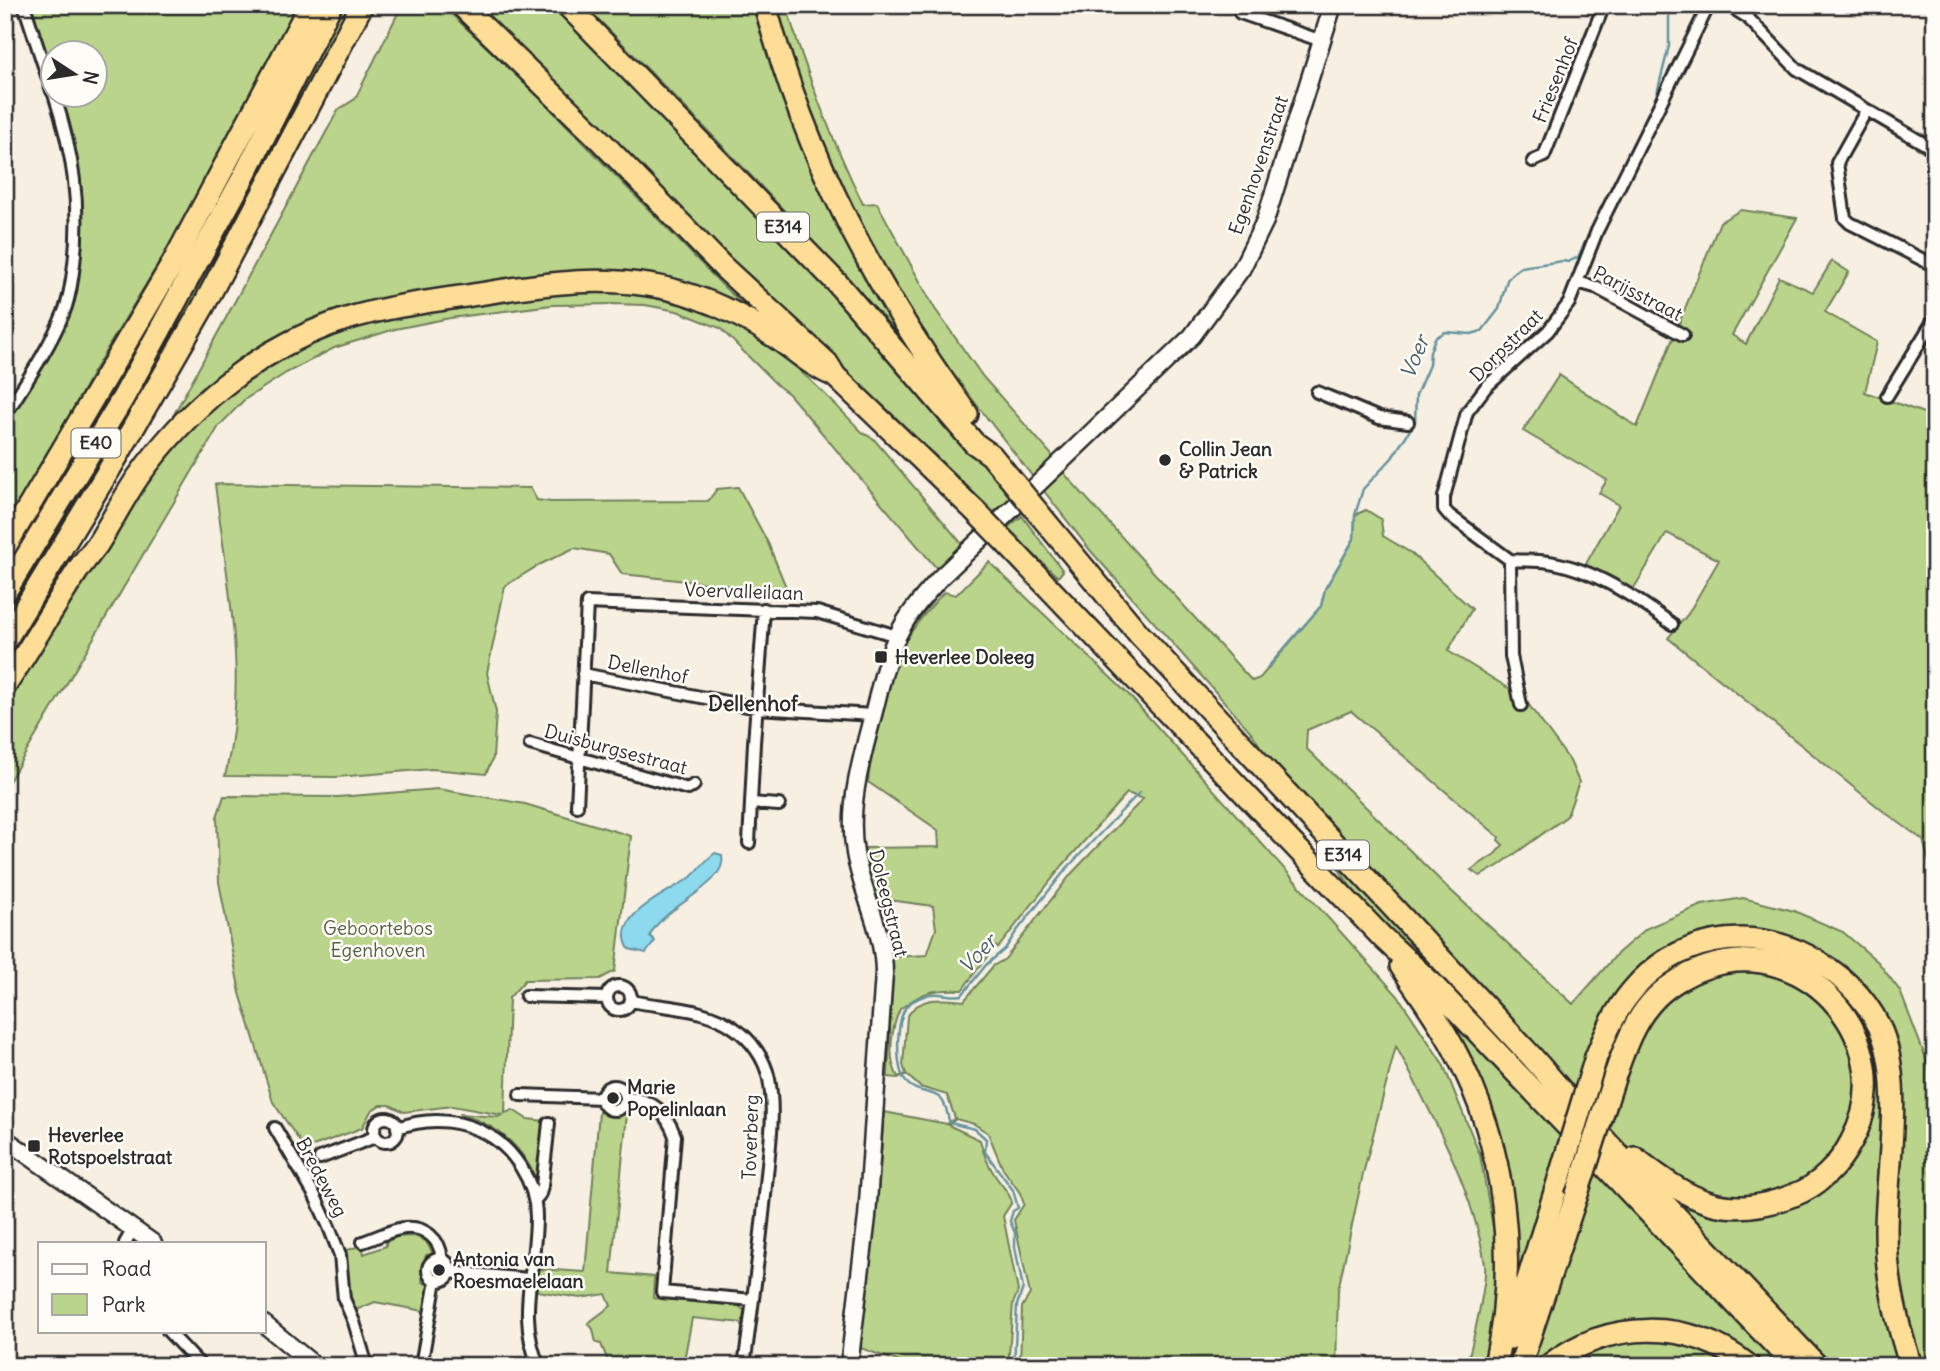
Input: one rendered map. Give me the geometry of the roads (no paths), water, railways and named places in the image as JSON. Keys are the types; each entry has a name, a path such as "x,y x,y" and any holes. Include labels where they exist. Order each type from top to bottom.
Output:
{"highway":[{"path":"5,547 173,263 310,5"},
{"name":"E40","path":"5,592 136,374 243,178 331,5"},
{"name":"E40","path":"5,641 112,465 203,307 362,5"},
{"name":"E314","path":"461,5 574,115 723,267 827,363 835,376 974,510 1383,938 1431,983 1795,1366"},
{"name":"E314","path":"567,5 837,283 974,443 991,455 1139,634 1523,1047 1610,1146 1817,1366"},
{"path":"765,5 801,118 846,223 888,297 930,362 982,434 991,455"},
{"path":"5,686 138,478 172,435 203,401 240,373 282,346 330,325 368,314 535,285 598,280 632,282 692,296 724,308 777,338 820,370 835,376"},
{"path":"79,567 100,516 112,465"},
{"path":"1383,938 1457,1053 1491,1136 1505,1212 1506,1283 1502,1335 1495,1366"},
{"path":"1502,1366 1596,1057 1612,1020 1632,990 1678,954 1705,944 1738,938 1766,940 1792,948 1830,968 1858,993 1879,1027 1889,1062 1893,1097 1886,1234 1892,1291 1912,1366"},
{"path":"1520,1366 1615,1075 1635,1024 1651,1003 1692,972 1740,960 1781,967 1801,975 1829,995 1856,1034 1865,1064 1864,1111 1844,1156 1827,1174 1804,1191 1772,1203 1739,1209 1700,1200 1666,1182 1630,1153 1610,1146"},
{"path":"1548,1366 1566,1352 1606,1335 1636,1329 1667,1330 1698,1338 1722,1348 1749,1366"}],"street":[{"path":"24,5 38,47"},
{"name":"Egenhovenstraat","path":"1079,444 1192,336 1242,268 1265,222 1333,5"},
{"name":"Friesenhof","path":"1533,161 1544,156 1604,5"},
{"name":"Dorpstraat","path":"1510,560 1444,509 1454,452 1466,412 1486,387 1548,331 1569,303 1597,231 1709,5"},
{"path":"1728,5 1747,17 1797,69 1935,150"},
{"path":"1240,13 1322,41"},
{"path":"5,415 52,339 71,288 78,232 76,181 68,137 58,108"},
{"path":"1866,111 1837,163 1845,218 1935,267"},
{"name":"Parijsstraat","path":"1577,282 1595,287 1683,335"},
{"path":"1887,396 1935,318"},
{"path":"1317,392 1379,418 1408,422"},
{"name":"Doleegstraat","path":"849,1366 866,1228 884,983 883,948 857,866 852,825 855,789 883,674 897,636 911,611 940,578 1079,444"},
{"path":"1521,705 1511,656 1510,560 1550,562 1590,574 1646,605 1672,624"},
{"name":"Voervalleilaan","path":"583,674 587,603 817,612 897,636"},
{"path":"749,843 764,609"},
{"path":"577,806 583,674"},
{"name":"Dellenhof","path":"583,674 757,708 873,715"},
{"name":"Duisburgsestraat","path":"530,744 688,789 694,785"},
{"path":"751,803 779,805"},
{"name":"Toverberg","path":"620,985 630,991 631,1001 625,1009 616,1010 609,1005 607,998 609,990 620,985"},
{"name":"Toverberg","path":"526,996 607,998"},
{"name":"Toverberg","path":"631,1001 693,1012 723,1021 746,1037 762,1059 769,1077 772,1121 744,1366"},
{"path":"615,1085 622,1088 627,1098 623,1107 615,1110 607,1108 602,1098 604,1090 615,1085"},
{"path":"520,1095 602,1098"},
{"path":"627,1098 640,1099 662,1110 676,1136 662,1292 753,1300"},
{"path":"381,1119 390,1119 397,1128 397,1135 390,1142 375,1137 374,1128 381,1119"},
{"path":"397,1128 415,1122 456,1122 483,1132 510,1152 520,1166 535,1200 536,1218 527,1319 529,1339 539,1366"},
{"path":"535,1200 542,1186 549,1123"},
{"name":"Bredeweg","path":"275,1128 315,1196 340,1255 344,1300 354,1322 367,1366"},
{"path":"320,1158 375,1137"},
{"path":"5,1139 129,1236 150,1242"},
{"path":"363,1241 402,1228 420,1228 437,1242 441,1259"},
{"path":"441,1259 448,1264 449,1272 444,1279 436,1280 428,1274 428,1267 434,1260 441,1259"},
{"path":"449,1272 529,1279"},
{"path":"421,1366 436,1280"},
{"path":"266,1326 315,1366"},
{"path":"169,1332 201,1366"}],"water":[{"path":"715,853 722,855 721,866 715,877 657,925 650,936 655,941 646,953 629,949 625,937 627,926 634,915 657,897 691,877"}],"waterway":[{"name":"Voer","path":"1267,668 1321,606 1325,589 1354,539 1355,515 1363,489 1392,458 1415,422 1416,395 1429,365 1435,338 1445,332 1471,334 1482,331 1499,309 1507,280 1521,267 1568,262 1578,257 1656,97 1669,46 1669,5"},
{"name":"Voer","path":"1014,1366 1017,1305 1023,1288 1015,1233 1010,1221 1013,1211 1018,1208 1013,1190 985,1152 986,1139 975,1129 950,1123 940,1098 906,1082 900,1066 900,1023 906,1007 919,998 929,994 962,995 986,965 1005,949 1067,868 1140,792"}],"place":[{"name":"Collin Jean & Patrick","path":"1165,460"},
{"name":"Heverlee Doleeg","path":"881,657"},
{"name":"Marie Popelinlaan","path":"613,1098"},
{"name":"Heverlee Rotspoelstraat","path":"34,1146"},
{"name":"Antonia van Roesmaelelaan","path":"439,1270"}],"district":[{"name":"Dellenhof","path":"753,704"}],"park label":[{"name":"Geboortebos Egenhoven","path":"378,939"}]}
